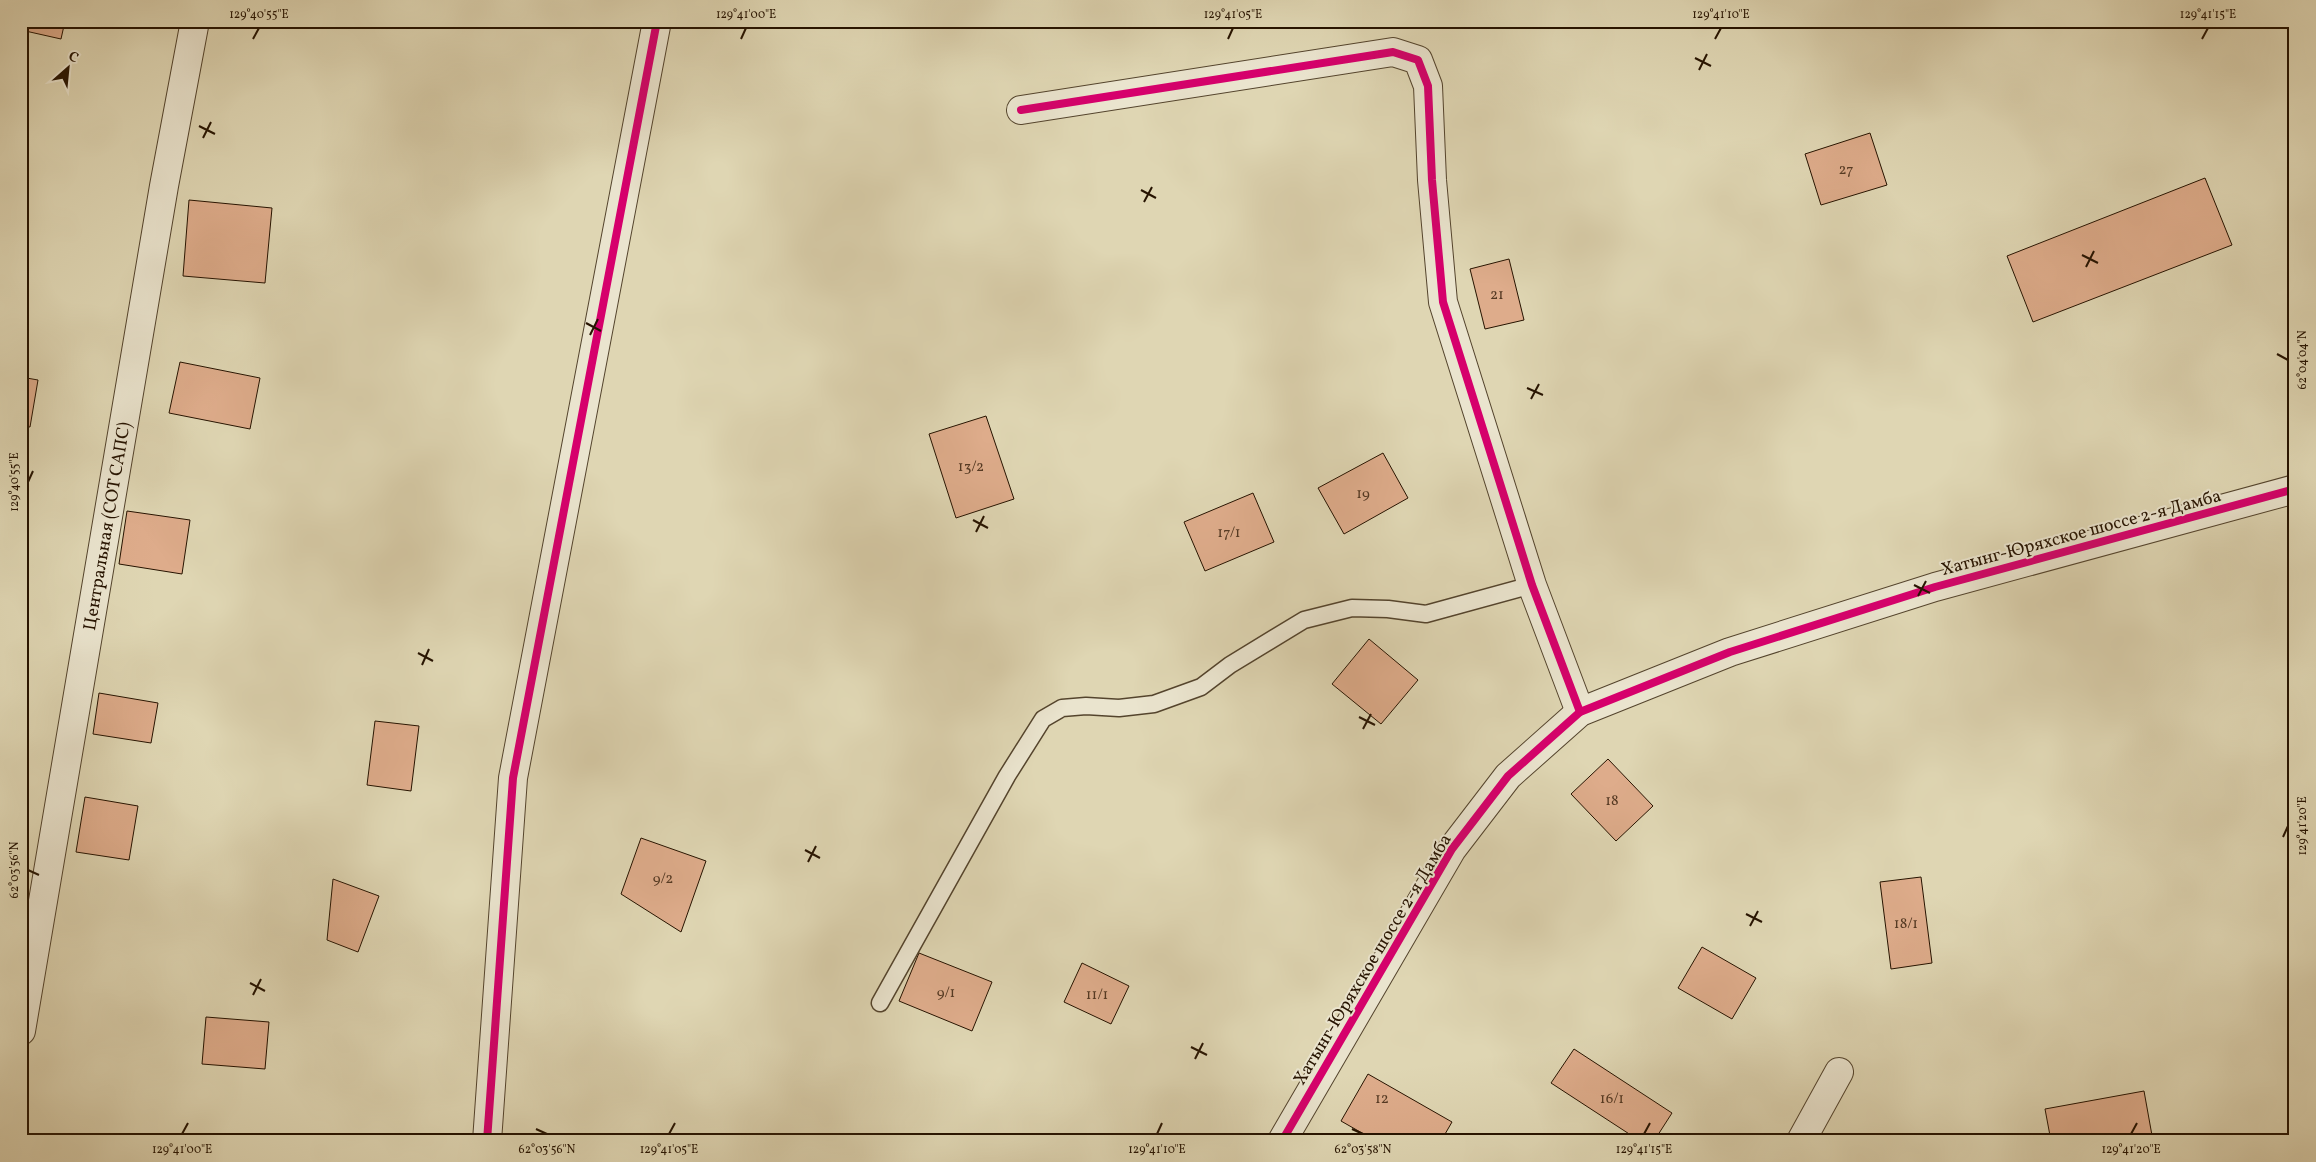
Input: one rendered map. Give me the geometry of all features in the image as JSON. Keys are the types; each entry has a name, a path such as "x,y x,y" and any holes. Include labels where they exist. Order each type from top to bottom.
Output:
{"street":[{"name":"Центральная (СОТ САПС)","path":"21,1031 164,186 195,21"},
{"path":"487,1141 513,778 657,21"},
{"path":"1021,110 1393,52 1418,60 1428,86 1432,180 1443,302 1532,586 1580,712"},
{"name":"Хатынг-Юряхское шоссе 2-я Дамба","path":"1282,1141 1452,849 1508,776 1580,712 1730,652 1926,590 2295,489"},
{"path":"1801,1141 1839,1072"}],"lane":[{"path":"880,1003 1007,776 1042,720 1062,708 1086,706 1119,708 1154,704 1201,686 1230,665 1304,620 1352,608 1388,609 1426,614 1532,586"}],"building":[{"path":"21,21 65,21 61,39 21,30"},
{"path":"1870,133 1887,185 1821,205 1805,154"},
{"path":"2205,178 2232,245 2033,322 2007,256"},
{"path":"189,200 272,208 265,283 183,276"},
{"path":"1509,259 1524,320 1485,329 1470,269"},
{"path":"180,362 260,378 250,429 169,413"},
{"path":"21,377 38,380 30,427 21,426"},
{"path":"986,416 1014,499 956,518 929,434"},
{"path":"1383,453 1408,498 1344,534 1318,488"},
{"path":"1253,493 1274,542 1205,571 1184,522"},
{"path":"127,511 190,520 182,574 119,564"},
{"path":"1369,639 1418,680 1381,724 1332,684"},
{"path":"99,693 158,703 151,743 93,734"},
{"path":"375,721 419,726 411,791 367,785"},
{"path":"1608,759 1653,806 1616,841 1571,794"},
{"path":"85,797 138,806 129,860 76,852"},
{"path":"641,838 706,861 681,932 621,894"},
{"path":"1921,877 1932,963 1891,969 1880,882"},
{"path":"333,879 379,896 358,952 327,940"},
{"path":"1702,947 1756,978 1732,1019 1678,988"},
{"path":"919,953 992,982 972,1031 899,1001"},
{"path":"1082,963 1129,986 1111,1024 1064,1002"},
{"path":"206,1017 269,1022 265,1069 202,1064"},
{"path":"1574,1049 1672,1113 1654,1141 1640,1141 1551,1083"},
{"path":"1368,1074 1452,1122 1441,1141 1376,1141 1341,1121"},
{"path":"2144,1091 2153,1141 2051,1141 2045,1109"}],"cycle path":[{"path":"487,1141 513,778 657,21"},
{"path":"1021,110 1393,52 1418,60 1428,86 1432,180 1443,302 1532,585 1580,712"},
{"path":"1282,1141 1452,849 1508,776 1580,712 1730,652 1935,587 2295,489"}]}
